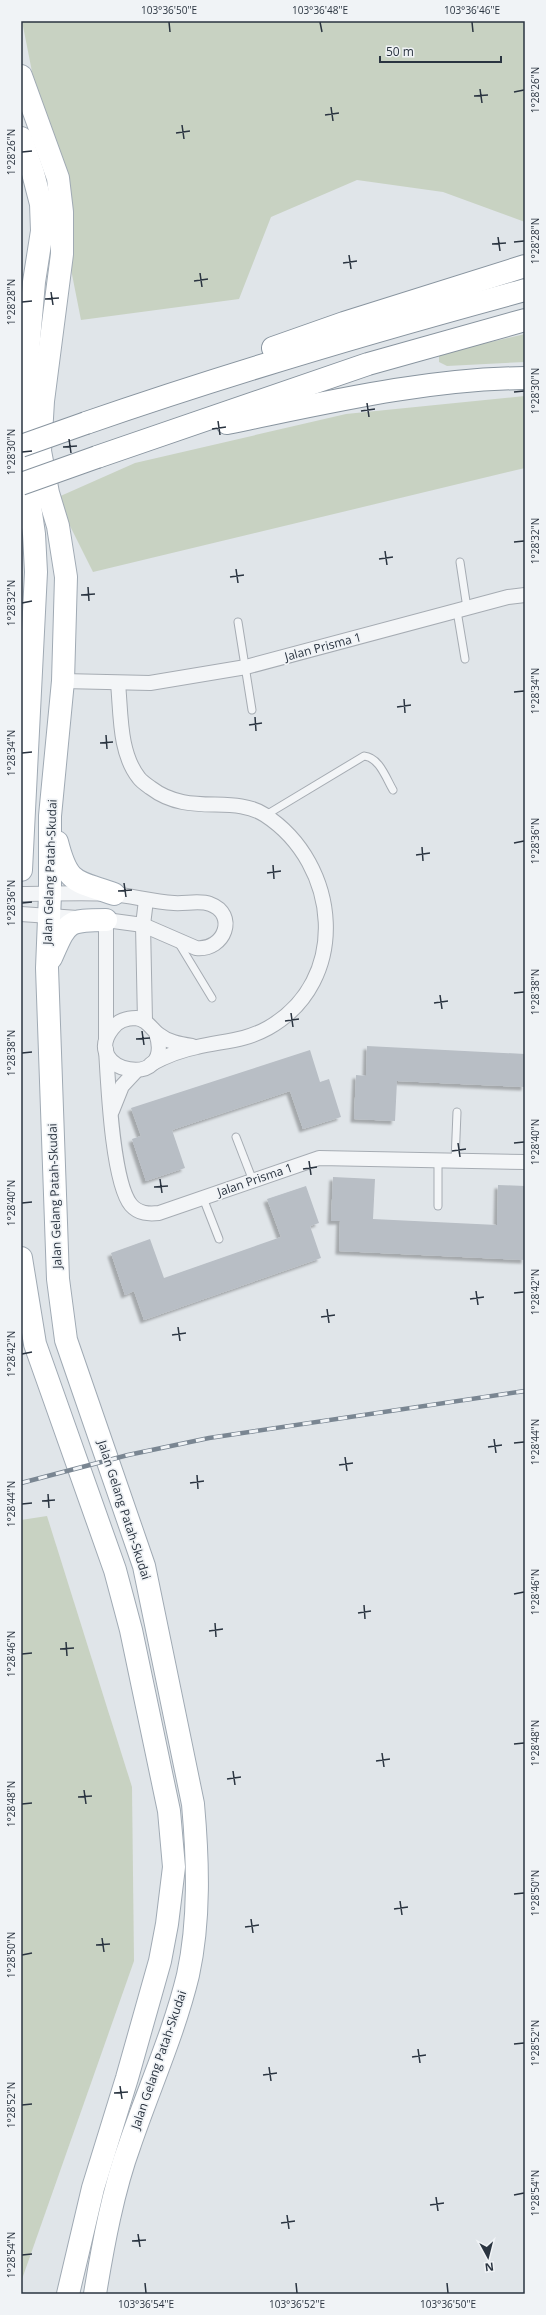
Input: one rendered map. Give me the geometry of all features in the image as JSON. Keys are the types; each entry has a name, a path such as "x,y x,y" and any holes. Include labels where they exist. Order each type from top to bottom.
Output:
{"main road":[{"name":"Jalan Gelang Patah-Skudai","path":"21,76 58,178 62,212 62,254 43,401 40,451 48,493 58,526 66,577 66,627 63,681 50,816 50,894 47,968 58,1279 66,1340 144,1566 193,1804 197,1843 195,1920 188,1974 175,2020 129,2146 103,2246 95,2294"},
{"path":"21,138 34,173 41,204 42,231 34,282 23,390 23,457 28,503 34,534 36,572 21,870"},
{"path":"174,393 201,373 344,323 525,266"},
{"path":"21,446 174,393 350,339 525,290"},
{"path":"21,484 368,364 525,320"},
{"path":"182,428 216,426 374,393 448,383 525,378"},
{"path":"50,816 61,858 68,875 75,880 114,894"},
{"path":"47,968 62,934 69,924 79,920 106,920"},
{"name":"Jalan Gelang Patah-Skudai","path":"21,1258 35,1344 115,1570 131,1630 169,1811 174,1867 167,1924 160,1961 127,2078 93,2188 68,2294"}],"street":[{"name":"Jalan Prisma 1","path":"63,681 150,683 246,667 508,597 525,596"},
{"path":"110,1115 122,1086 136,1071 176,1052 198,1046 240,1040 268,1028 290,1012 308,990 319,969 327,936 326,906 312,865 292,840 266,815 249,807 178,802 158,793 139,779 127,755 118,683"},
{"path":"21,894 114,894 146,900 211,904 220,910 224,918 224,935 212,946 196,948 144,925 106,920 21,914"},
{"path":"145,1021 144,925 146,900"},
{"name":"Jalan Prisma 1","path":"106,920 106,1045 110,1115 122,1183 131,1205 139,1212 149,1214 203,1198 319,1158 525,1162"},
{"path":"136,1071 124,1070 113,1064 106,1045 114,1026 121,1021 137,1018 145,1021 156,1033 176,1043 198,1046"},
{"path":"151,1064 159,1049 156,1033"}],"lane":[{"path":"460,562 465,659"},
{"path":"238,622 252,710"},
{"path":"266,815 364,756 369,756 376,762 393,790"},
{"path":"175,939 212,998"},
{"path":"456,1161 457,1112"},
{"path":"236,1137 252,1181"},
{"path":"438,1160 438,1206"},
{"path":"203,1198 219,1239"}],"green space":[{"path":"22,21 525,21 525,222 443,192 357,180 271,217 239,299 81,320"},
{"path":"525,334 525,362 447,366 439,362 439,354"},
{"path":"525,396 525,468 93,572 56,498 135,463 346,414"},
{"path":"47,1516 132,1787 134,1961 21,2282 21,1520"}],"building":[{"path":"367,1046 525,1054 525,1087 397,1081 395,1121 354,1119 356,1075 366,1076"},
{"path":"310,1050 320,1082 329,1079 341,1117 303,1129 290,1091 172,1130 185,1168 146,1181 132,1139 141,1136 131,1108"},
{"path":"333,1177 375,1179 373,1219 497,1225 498,1185 525,1186 525,1260 339,1251 340,1221 331,1221"},
{"path":"306,1186 319,1223 310,1226 321,1258 144,1320 134,1291 125,1295 111,1253 150,1239 164,1278 281,1237 267,1199"}],"railway":[{"path":"21,1483 128,1455 209,1438 525,1391"}]}
